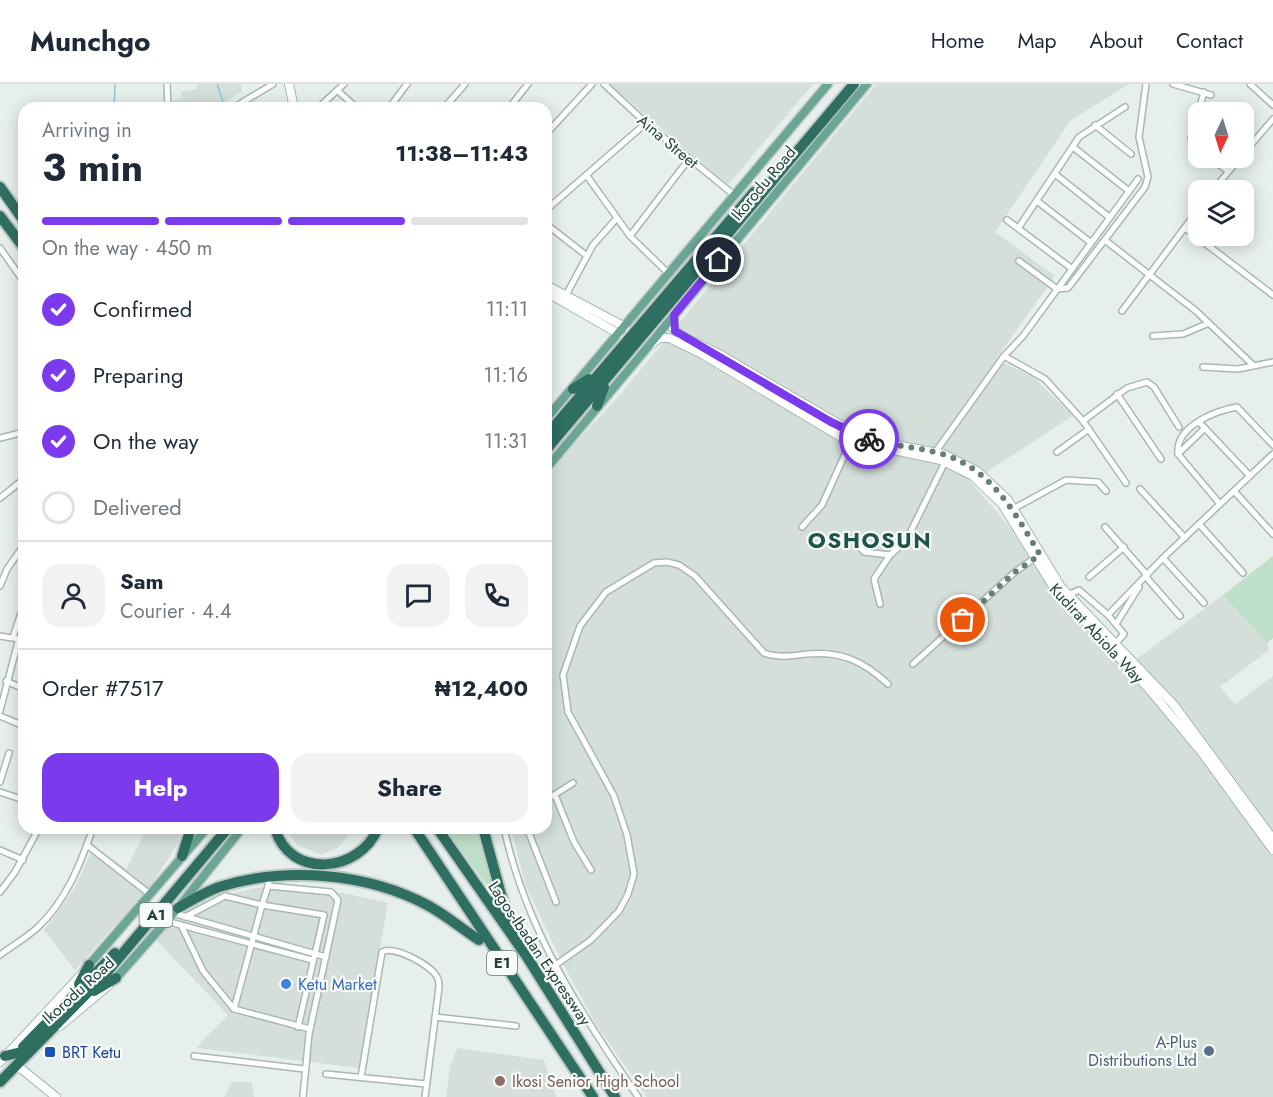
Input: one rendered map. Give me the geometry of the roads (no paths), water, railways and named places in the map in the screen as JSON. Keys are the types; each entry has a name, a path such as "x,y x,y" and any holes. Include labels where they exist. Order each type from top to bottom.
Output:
{"highway":[{"name":"Ikorodu Road","path":"552,442 603,376 846,84"},
{"name":"Ikorodu Road","path":"552,430 603,376 854,84"},
{"path":"0,187 18,212"},
{"path":"0,216 18,240"},
{"path":"573,389 603,376"},
{"path":"597,406 603,376"},
{"path":"183,856 189,834"},
{"name":"Ikorodu Road","path":"0,1082 77,997 214,834"},
{"name":"Ikorodu Road","path":"0,1072 7,1054 77,997 130,946 223,834"},
{"path":"277,834 292,854 321,865 333,865 353,858 368,846 375,834"},
{"path":"409,834 479,940 502,965"},
{"name":"E1","path":"418,834 502,965 593,1097"},
{"name":"Lagos-Ibadan Expressway","path":"441,834 527,957 615,1097"},
{"path":"448,834 485,889 507,915"},
{"path":"485,834 507,915 527,957"},
{"path":"179,913 217,888 312,876 371,884 428,906 479,940"},
{"path":"77,997 89,964"},
{"path":"77,997 116,978"}],"main road":[{"path":"289,84 293,102"},
{"path":"294,84 298,102"},
{"name":"Ikorodu Road","path":"552,412 828,84"},
{"name":"Ikorodu Road","path":"552,462 867,84"},
{"path":"552,288 622,330"},
{"path":"552,295 622,330"},
{"name":"Kudirat Abiola Way","path":"674,315 673,328 680,335 719,354 831,422 867,438 934,455 973,476 1002,504 1037,557 1185,731 1273,850"},
{"name":"Kudirat Abiola Way","path":"645,350 660,338 675,340 851,441 960,460 977,471 1008,500 1056,591 1107,638 1117,642 1181,714 1273,839"},
{"name":"Ikorodu Road","path":"7,1054 61,999 202,834"},
{"name":"Ikorodu Road","path":"0,1087 59,1027 91,1003 116,978 166,921 179,913 238,834"},
{"path":"19,1067 56,1097"}],"street":[{"path":"167,84 168,102"},
{"path":"243,102 273,84"},
{"path":"325,102 344,84"},
{"path":"394,102 407,84"},
{"path":"449,102 465,84"},
{"path":"514,102 528,84"},
{"path":"552,127 592,84"},
{"name":"Aina Street","path":"604,84 646,123 734,195"},
{"path":"1019,261 1057,289 1068,288 1106,241 1148,180 1139,137 1146,84"},
{"path":"1173,84 1211,95"},
{"path":"1250,84 1273,105"},
{"path":"338,91 350,102"},
{"path":"1201,102 1204,92"},
{"path":"1019,228 1079,137 1125,107"},
{"path":"1254,141 1273,119"},
{"path":"552,205 646,123"},
{"path":"1095,125 1131,154"},
{"path":"1073,147 1129,191"},
{"path":"630,236 689,159"},
{"path":"1224,168 1228,171"},
{"path":"1221,180 1231,168"},
{"path":"1055,174 1109,217"},
{"path":"586,176 630,236 669,274"},
{"path":"934,455 1004,356 1023,336 1138,179"},
{"path":"1037,201 1090,242"},
{"path":"566,295 600,236 617,218"},
{"path":"1007,220 1071,268"},
{"path":"1122,311 1188,224"},
{"path":"1185,228 1273,295"},
{"path":"552,229 587,256"},
{"path":"1106,241 1209,323 1253,366"},
{"path":"0,248 18,274"},
{"path":"1153,336 1182,334 1209,323"},
{"path":"1004,356 1040,374 1083,421 1126,483"},
{"path":"1203,367 1238,369 1273,362"},
{"path":"1083,421 1117,394 1138,383 1150,383 1179,427"},
{"path":"1117,394 1161,459"},
{"path":"1220,504 1178,454 1178,442 1184,432 1199,422 1237,407 1273,445"},
{"path":"1199,422 1250,476"},
{"path":"1178,454 1205,428"},
{"path":"1057,452 1089,429"},
{"path":"1267,439 1273,433"},
{"path":"0,438 18,434"},
{"path":"802,527 822,505 851,441"},
{"path":"1108,615 1163,558 1273,454"},
{"path":"880,604 874,579 890,555 906,541 945,462"},
{"path":"1013,509 1072,479 1098,482 1106,491"},
{"path":"0,498 18,484"},
{"path":"1140,489 1185,538"},
{"path":"1234,491 1273,534"},
{"path":"1199,524 1244,573"},
{"path":"1105,527 1180,616"},
{"path":"842,538 853,539 864,552 890,555"},
{"path":"1089,578 1124,548"},
{"path":"0,586 7,569 18,553"},
{"path":"913,664 1015,572 1037,557"},
{"path":"1163,558 1204,603"},
{"path":"554,966 591,940 619,911 628,894 634,874 627,835 614,796 568,712 563,675 580,626 606,592 654,563 679,565 695,576 764,653 780,657 814,654 842,656 868,665 888,684"},
{"path":"0,565 7,569"},
{"path":"1116,624 1141,583"},
{"path":"1068,595 1079,590 1108,615 1124,634 1117,642"},
{"path":"0,636 18,638"},
{"path":"0,711 18,641"},
{"path":"6,681 18,686"},
{"path":"0,716 18,724"},
{"path":"0,782 9,753"},
{"path":"552,797 573,783"},
{"path":"0,792 18,798"},
{"path":"555,795 574,842 591,870"},
{"path":"0,892 23,860 36,834"},
{"path":"0,956 35,929 55,908 71,882 91,834"},
{"path":"506,834 519,886 554,966 576,1006 638,1097"},
{"path":"528,834 556,902"},
{"path":"87,845 151,895"},
{"path":"0,850 23,860"},
{"path":"234,1009 250,944 269,882 331,892 337,897 310,1029 304,1069 303,1097"},
{"path":"179,913 225,896 262,905 324,915 298,1027"},
{"path":"179,913 326,957"},
{"path":"166,921 312,960"},
{"path":"181,925 203,971 234,1009 310,1029"},
{"path":"361,1077 382,952 388,949 396,950 432,970 437,977 439,987 425,1097"},
{"path":"435,1017 516,1026"},
{"path":"194,1056 304,1069"},
{"path":"326,1074 426,1084"}],"waterway":[{"path":"114,102 115,84"},
{"path":"217,84 223,102"}],"place":[{"name":"Ketu Market","path":"286,984"},
{"name":"A-Plus Distributions Ltd","path":"1209,1051"},
{"name":"BRT Ketu","path":"50,1052"},
{"name":"Ikosi Senior High School","path":"500,1081"}],"district":[{"name":"OSHOSUN","path":"870,540"}]}
